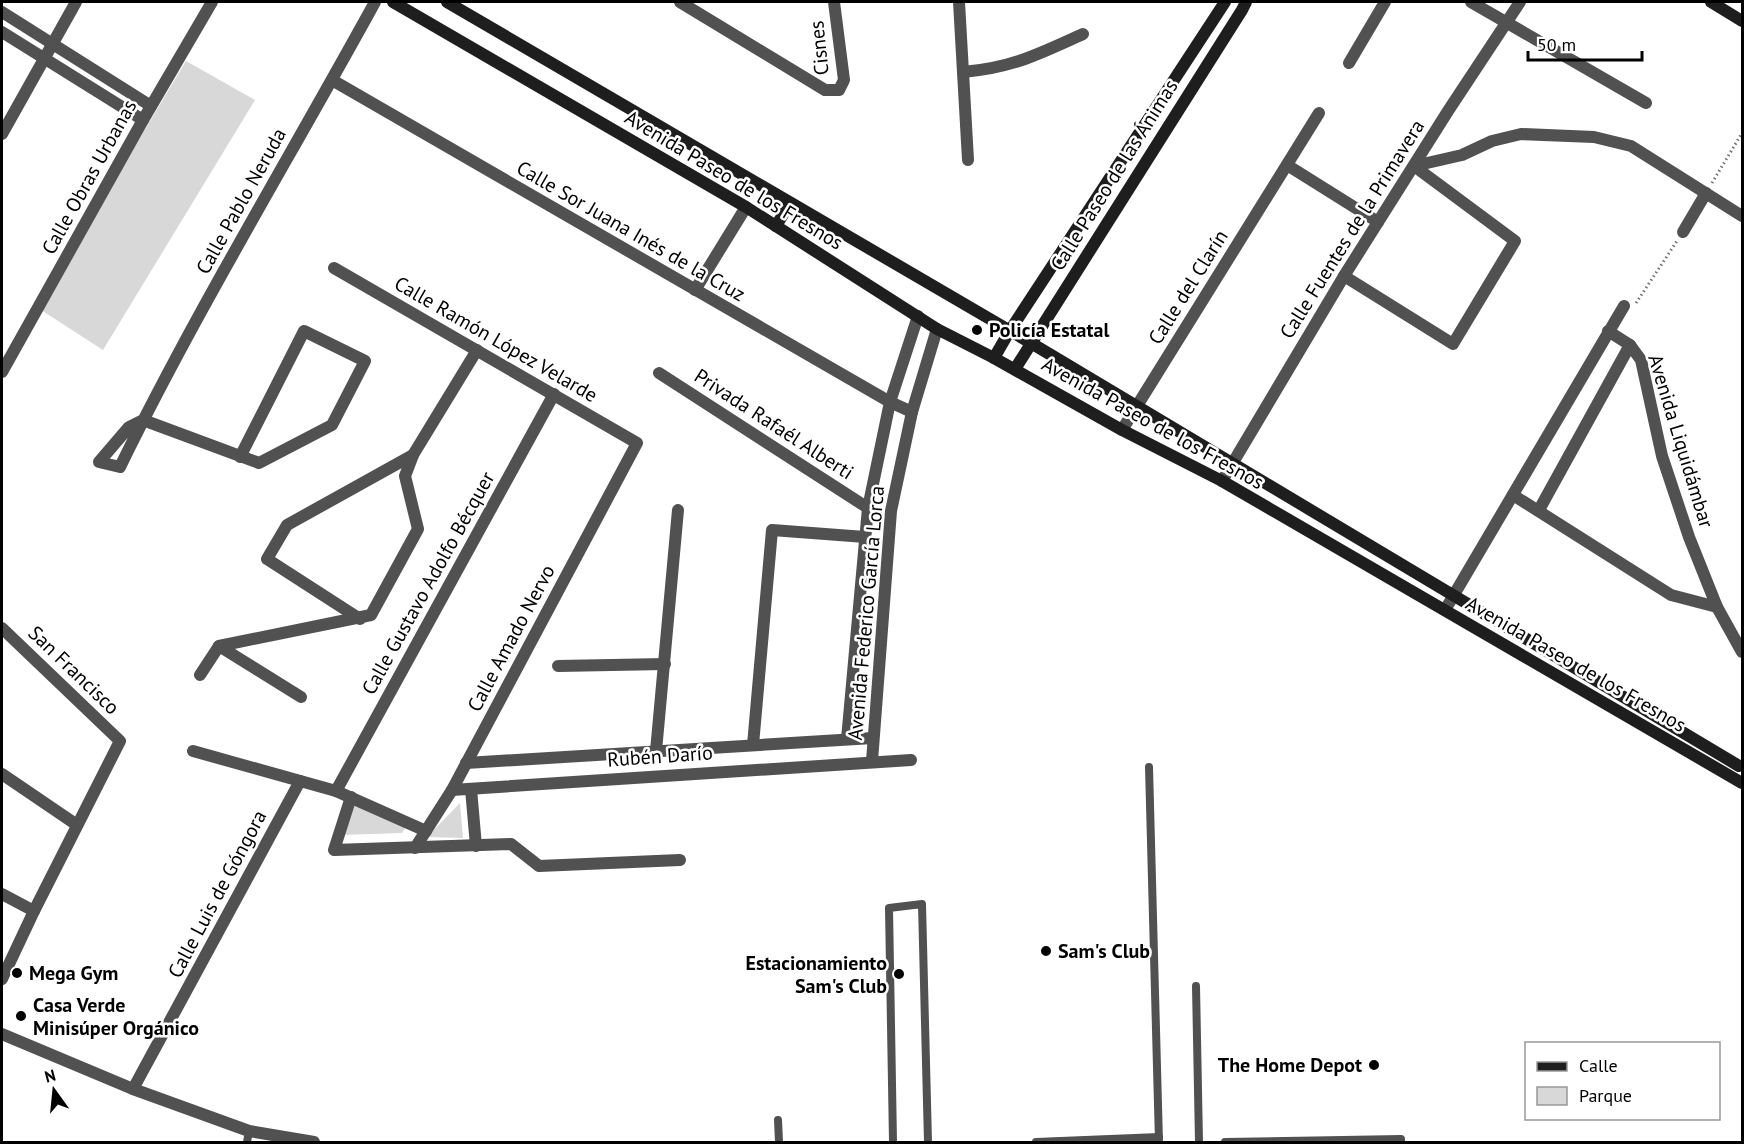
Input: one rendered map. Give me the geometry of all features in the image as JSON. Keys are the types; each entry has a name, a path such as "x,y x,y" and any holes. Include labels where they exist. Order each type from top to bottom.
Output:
{"street":[{"path":"2,134 76,2"},
{"name":"Calle Obras Urbanas","path":"2,372 142,120 212,2"},
{"name":"Calle Pablo Neruda","path":"240,457 143,420 375,2"},
{"name":"Avenida Paseo de los Fresnos","path":"393,2 746,207 937,329 994,358 1122,430 1222,481 1742,783"},
{"name":"Avenida Paseo de los Fresnos","path":"447,2 1741,764"},
{"name":"Cisnes","path":"680,2 825,90 839,90 844,80 834,2"},
{"path":"959,2 968,160"},
{"name":"Calle Paseo de las Ánimas","path":"994,358 1224,2"},
{"name":"Calle Paseo de las Ánimas","path":"1014,369 1246,2"},
{"path":"1349,63 1385,2"},
{"path":"1471,2 1646,103"},
{"name":"Calle Fuentes de la Primavera","path":"1222,481 1344,276 1520,2"},
{"path":"1711,2 1743,21"},
{"path":"2,12 151,106"},
{"path":"2,32 142,120"},
{"path":"963,72 992,70 1022,62 1083,34"},
{"name":"Calle Sor Juana Inés de la Cruz","path":"332,80 890,402 912,412"},
{"name":"Calle del Clarín","path":"1122,430 1318,113"},
{"path":"1414,166 1462,155 1492,141 1521,134 1594,137 1631,146 1743,216"},
{"path":"1287,165 1378,222"},
{"path":"1344,276 1453,344 1515,241 1414,166"},
{"path":"1683,232 1706,193"},
{"path":"776,226 790,203"},
{"path":"695,290 746,207"},
{"name":"Calle Ramón López Velarde","path":"334,268 637,444"},
{"path":"1444,610 1624,306"},
{"name":"Avenida Federico García Lorca","path":"847,739 868,508 890,402 918,316"},
{"name":"Avenida Federico García Lorca","path":"872,761 891,511 912,412 937,329"},
{"path":"304,331 365,361 332,425 259,463 240,457 304,331"},
{"name":"Avenida Liquidámbar","path":"1608,331 1630,345 1641,360 1662,456 1689,537 1717,607 1743,652"},
{"path":"1539,510 1630,345"},
{"path":"200,675 219,646 371,615 418,529 405,476 413,454 477,350"},
{"name":"Privada Rafaél Alberti","path":"659,373 868,508"},
{"name":"Calle Gustavo Adolfo Bécquer","path":"336,791 554,394"},
{"name":"Calle Amado Nervo","path":"416,848 452,790 637,444"},
{"path":"360,619 267,559 287,525 413,454"},
{"path":"1513,495 1671,595 1717,607"},
{"path":"656,751 678,510"},
{"path":"753,745 772,530 865,537"},
{"name":"San Francisco","path":"2,628 120,741 76,825"},
{"path":"219,646 301,697"},
{"path":"558,666 665,664"},
{"name":"Rubén Darío","path":"466,763 873,738"},
{"path":"193,751 336,791 426,831"},
{"name":"Rubén Darío","path":"452,790 911,760"},
{"path":"1741,764 1742,783"},
{"path":"2,774 76,825 2,979"},
{"name":"Calle Luis de Góngora","path":"133,1089 300,781"},
{"path":"471,789 476,846"},
{"path":"351,797 334,850 511,844 538,866 680,860"},
{"path":"2,894 34,911"},
{"path":"2,1034 248,1137 314,1143"}],"lane":[{"path":"1036,1143 1159,1140 1149,767"},
{"path":"893,1143 890,908 922,904 928,1143"},
{"path":"1196,986 1199,1143"},
{"path":"778,1120 779,1143"},
{"path":"1225,1143 1401,1139 1401,1143"}],"path":[{"path":"1706,193 1743,133"},
{"path":"1624,306 1636,304 1683,232"}],"green space":[{"path":"186,61 255,100 103,350 38,308"},
{"path":"460,803 463,838 427,837"},
{"path":"352,804 407,825 402,833 341,835"}],"place":[{"name":"Policía Estatal","path":"977,330"},
{"name":"Sam's Club","path":"1046,951"},
{"name":"Mega Gym","path":"17,973"},
{"name":"Estacionamiento Sam's Club","path":"899,974"},
{"name":"Casa Verde Minisúper Orgánico","path":"21,1016"},
{"name":"The Home Depot","path":"1374,1065"}]}
